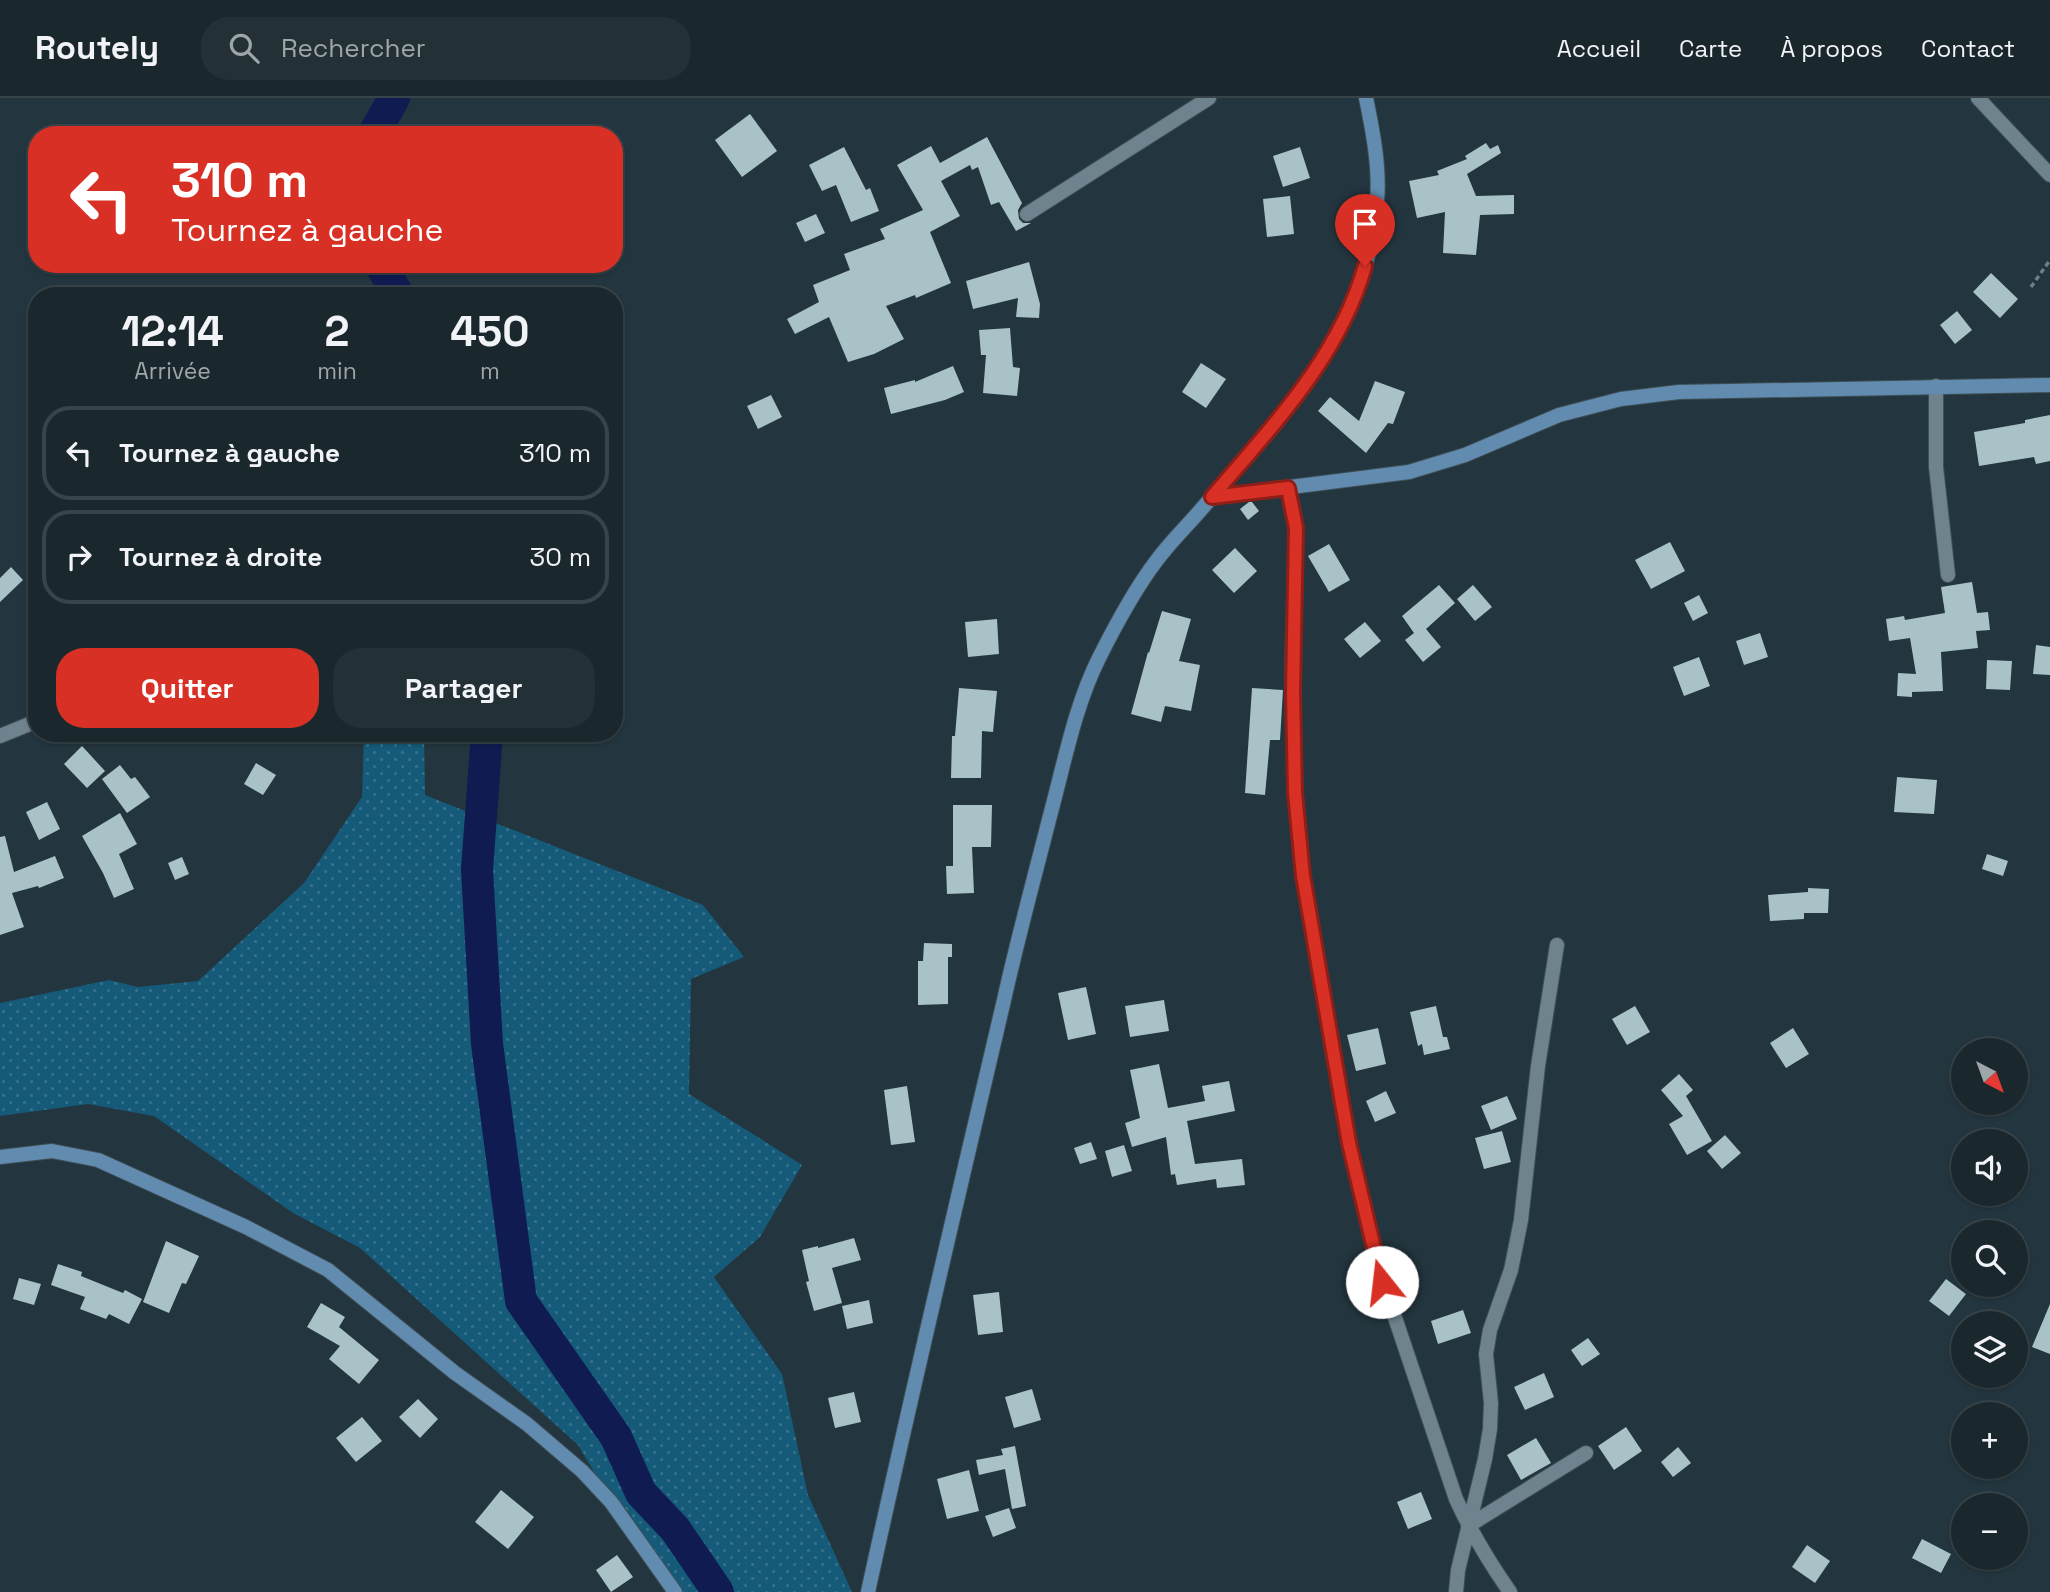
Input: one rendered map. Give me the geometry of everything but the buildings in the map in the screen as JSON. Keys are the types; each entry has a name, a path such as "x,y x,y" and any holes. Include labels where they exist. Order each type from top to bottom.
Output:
{"street":[{"path":"1027,214 1209,98"},
{"path":"868,1592 907,1410 1014,956 1076,714 1097,661 1130,600 1157,559 1293,401 1322,362 1344,325 1359,289 1371,244 1377,200 1376,154 1366,98"},
{"path":"1978,98 2050,175"},
{"path":"1212,497 1409,472 1465,455 1559,415 1621,399 1679,392 2050,385"},
{"path":"1936,386 1936,467 1948,575"},
{"path":"1288,488 1296,528 1292,667 1295,793 1303,876 1349,1143 1376,1261 1452,1487 1468,1526 1510,1592"},
{"path":"0,736 28,725"},
{"path":"1457,1592 1458,1570 1490,1429 1491,1403 1486,1354 1490,1330 1511,1270 1521,1220 1538,1066 1557,945"},
{"path":"0,1157 52,1151 98,1160 235,1222 328,1270 454,1373 527,1424 582,1471 611,1502 676,1592"},
{"path":"1468,1526 1586,1452"}],"path":[{"path":"2031,287 2050,260"}],"shaded area":[{"path":"364,742 424,742 425,795 703,905 744,957 691,979 689,1094 802,1165 760,1237 714,1277 782,1374 808,1495 852,1592 665,1592 578,1445 360,1248 293,1213 154,1116 88,1104 0,1116 0,1003 109,980 138,987 198,981 304,883 362,797"}],"waterway":[{"path":"378,126 394,98"},
{"path":"385,273 394,287"},
{"path":"486,742 477,870 487,1044 521,1301 616,1437 641,1493 675,1529 718,1592"}],"route":[{"path":"1365,266 1344,325 1322,362 1293,401 1212,497 1288,488 1294,514 1296,528 1292,667 1295,793 1303,876 1349,1143 1382,1282"}]}
